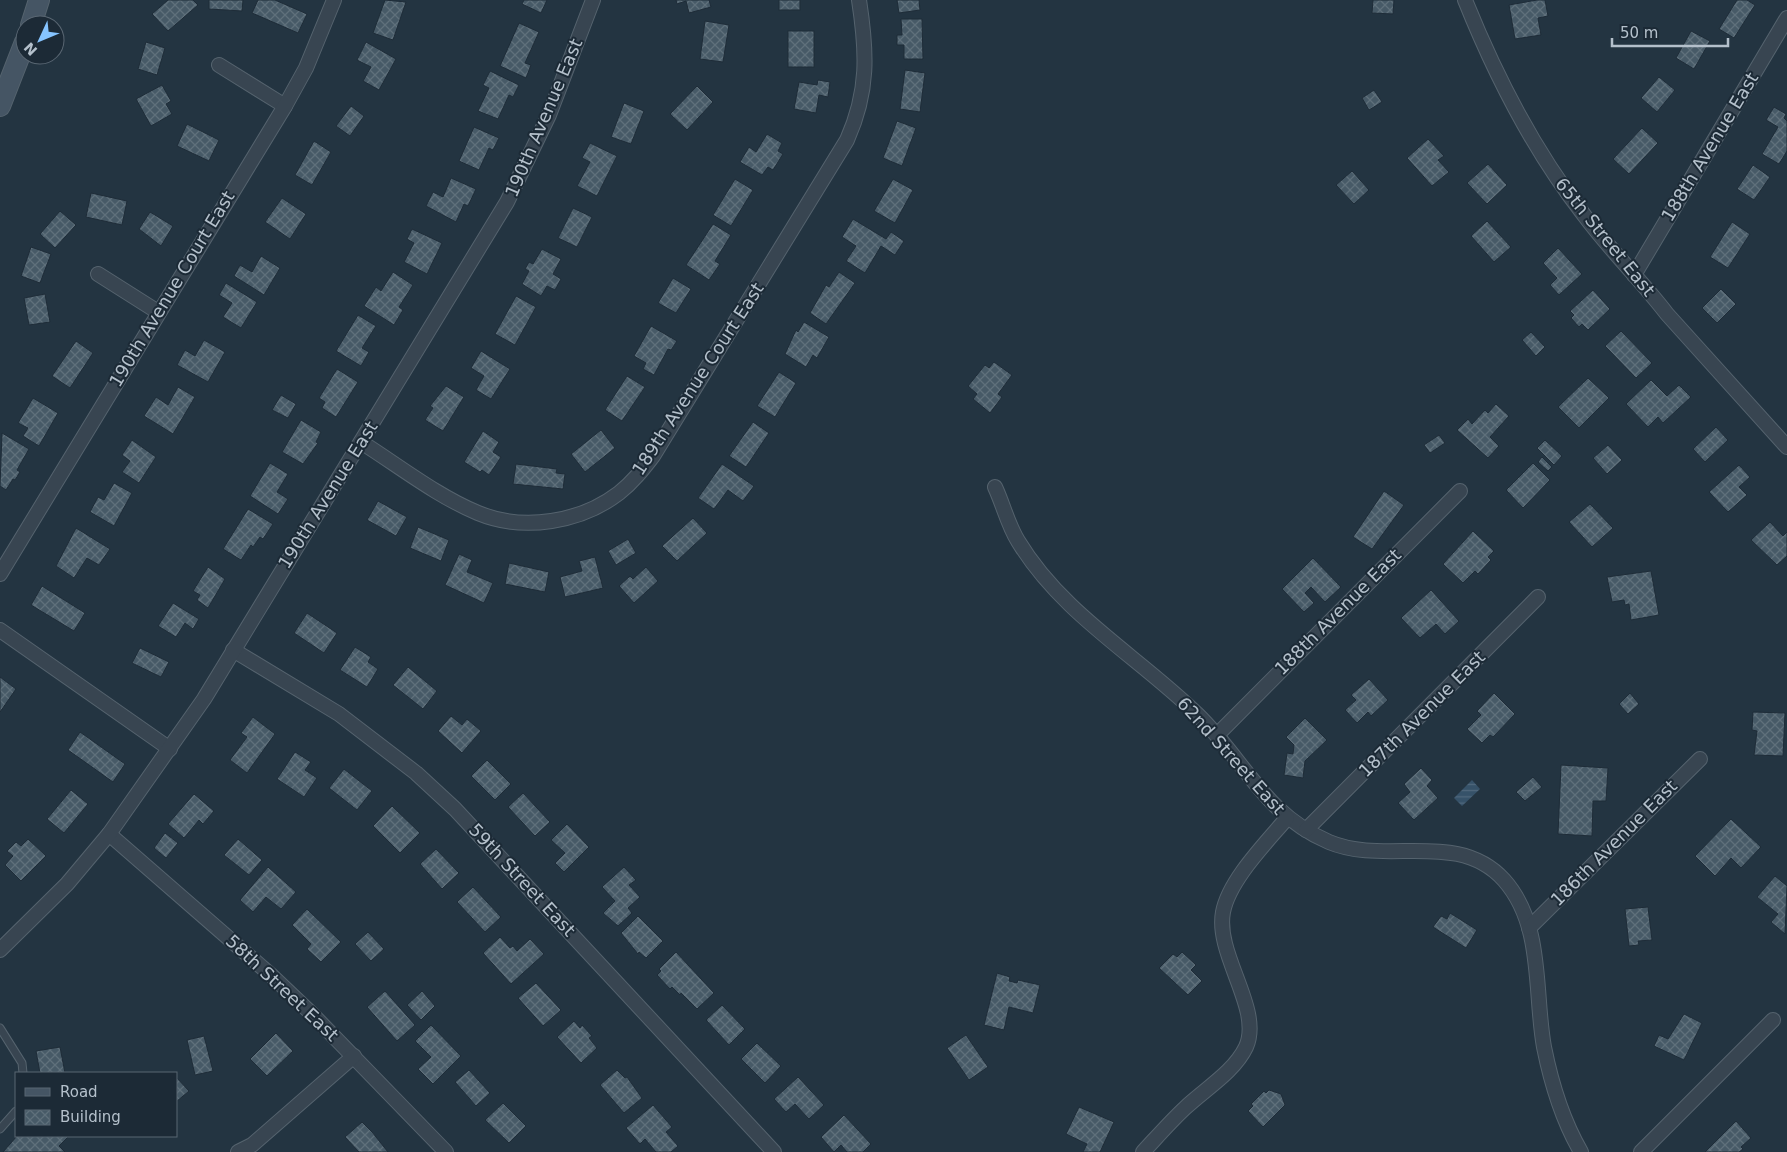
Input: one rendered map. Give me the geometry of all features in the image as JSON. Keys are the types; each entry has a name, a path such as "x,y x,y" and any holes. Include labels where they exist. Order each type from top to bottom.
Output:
{"street":[{"path":"34,15 39,0"},
{"name":"190th Avenue Court East","path":"0,574 285,106 306,68 334,0"},
{"name":"190th Avenue East","path":"0,950 67,884 109,834 204,699 507,202 549,115 593,0"},
{"name":"189th Avenue Court East","path":"360,442 456,502 478,513 506,520 539,523 564,519 599,506 620,493 638,476 653,456 847,140 858,111 865,81 866,50 859,0"},
{"name":"65th Street East","path":"1465,0 1499,78 1537,148 1583,214 1634,275 1787,447"},
{"name":"188th Avenue East","path":"1634,275 1787,18"},
{"path":"0,106 16,65"},
{"path":"219,65 285,106"},
{"path":"98,274 158,312"},
{"name":"62nd Street East","path":"996,487 1017,539 1052,585 1084,618 1175,694 1217,735 1254,784 1287,818 1306,830 1348,848 1437,851 1472,857 1489,866 1511,889 1520,903 1529,928 1536,966 1538,998 1548,1063 1573,1138 1581,1152"},
{"name":"188th Avenue East","path":"1217,735 1460,490"},
{"name":"187th Avenue East","path":"1306,830 1538,597"},
{"path":"0,630 170,749"},
{"name":"59th Street East","path":"233,650 339,714 416,773 455,809 774,1152"},
{"name":"186th Avenue East","path":"1529,928 1700,759"},
{"path":"1143,1152 1184,1108 1226,1071 1245,1048 1251,1025 1223,937 1223,912 1232,891 1245,870 1287,818"},
{"name":"58th Street East","path":"109,834 272,976 354,1056 446,1152"},
{"path":"1642,1152 1773,1020"},
{"path":"238,1152 252,1145 354,1056"}],"lane":[{"path":"0,1028 22,1063 24,1072"},
{"path":"0,1128 15,1112"}],"water":[{"path":"1472,780 1480,789 1462,806 1454,798"}],"building":[{"path":"168,0 193,0 198,5 168,31 152,14"},
{"path":"209,0 243,0 242,11 209,9"},
{"path":"258,0 275,0 307,14 298,33 252,13"},
{"path":"385,0 406,2 393,40 373,33"},
{"path":"524,0 547,0 541,13 522,4"},
{"path":"676,0 709,0 711,7 689,13 686,1 677,4"},
{"path":"779,0 800,0 800,10 779,10"},
{"path":"897,0 919,0 920,10 899,13"},
{"path":"1373,0 1394,0 1393,14 1372,13"},
{"path":"1545,0 1548,16 1538,18 1541,35 1515,39 1509,5"},
{"path":"1737,0 1747,0 1755,5 1734,38 1719,29"},
{"path":"901,19 922,19 923,59 904,59 904,45 897,45 897,35 902,35"},
{"path":"705,21 729,25 723,62 700,59"},
{"path":"519,23 539,32 525,63 531,65 526,78 500,66"},
{"path":"788,31 814,31 814,67 788,67"},
{"path":"1691,31 1710,41 1694,69 1676,58"},
{"path":"146,42 165,48 157,75 138,69"},
{"path":"366,42 396,59 379,90 363,81 371,67 357,60"},
{"path":"905,70 925,73 920,112 900,109"},
{"path":"490,71 519,85 513,97 509,95 498,119 478,111 489,88 483,85"},
{"path":"1659,77 1675,90 1657,112 1641,98"},
{"path":"818,80 830,82 828,97 819,95 816,113 794,109 799,82 817,85"},
{"path":"162,85 171,101 166,104 172,114 151,126 136,99"},
{"path":"697,86 713,102 687,130 670,114"},
{"path":"1374,90 1382,102 1369,110 1362,98"},
{"path":"624,103 644,111 631,144 611,137"},
{"path":"351,106 364,116 350,136 336,126"},
{"path":"1774,107 1786,114 1784,118 1787,121 1787,151 1779,164 1762,154 1778,127 1766,120"},
{"path":"897,121 916,128 902,166 883,158"},
{"path":"187,124 219,140 209,161 177,146"},
{"path":"474,127 499,138 493,150 489,148 479,170 459,161"},
{"path":"1642,128 1658,143 1629,174 1613,159"},
{"path":"767,134 782,143 778,151 783,154 773,170 768,167 762,175 740,162 749,147 756,152"},
{"path":"1428,139 1444,156 1438,160 1449,172 1432,186 1407,158"},
{"path":"314,141 331,152 312,185 295,175"},
{"path":"590,143 617,156 597,196 577,186 590,162 582,158"},
{"path":"1488,164 1507,185 1487,204 1467,183"},
{"path":"1753,165 1770,177 1754,200 1737,189"},
{"path":"1352,171 1369,190 1354,204 1336,185"},
{"path":"451,178 476,189 468,206 464,204 456,222 426,206 433,192 443,197"},
{"path":"735,179 753,190 731,226 713,215"},
{"path":"893,179 913,190 895,223 874,211"},
{"path":"91,193 127,201 122,225 86,217"},
{"path":"282,198 306,214 290,239 265,222"},
{"path":"573,208 592,217 577,247 558,238"},
{"path":"60,211 76,225 55,248 40,234"},
{"path":"150,212 173,226 161,246 139,229"},
{"path":"853,219 886,239 891,232 904,241 895,255 881,246 865,273 846,261 856,246 842,237"},
{"path":"1487,221 1511,247 1494,262 1471,236"},
{"path":"1732,222 1750,234 1728,268 1710,257"},
{"path":"713,224 731,235 715,261 720,264 709,280 686,265"},
{"path":"412,229 442,243 427,274 404,262 414,243 407,239"},
{"path":"31,247 51,254 40,283 21,276"},
{"path":"1558,248 1582,274 1559,295 1550,285 1557,278 1543,263"},
{"path":"542,249 561,259 553,274 561,279 555,290 547,286 541,296 522,284 529,271 525,269 529,262 533,264"},
{"path":"261,256 280,268 264,295 234,276 240,265 252,272"},
{"path":"393,272 413,285 399,307 403,310 394,325 364,306 376,287 381,291"},
{"path":"839,272 855,283 826,324 810,313 826,285 829,287"},
{"path":"673,278 691,289 676,313 658,303"},
{"path":"226,283 257,302 241,328 223,317 232,303 219,295"},
{"path":"1721,289 1736,304 1717,323 1702,308"},
{"path":"1593,290 1610,309 1588,330 1582,324 1579,327 1571,318 1574,315 1570,311"},
{"path":"45,294 50,322 29,325 24,298"},
{"path":"516,296 536,307 515,345 495,334"},
{"path":"358,315 376,326 362,348 369,352 361,366 336,351"},
{"path":"804,322 829,337 817,358 813,355 806,367 785,354 796,330 798,332"},
{"path":"651,326 677,341 671,350 668,349 654,375 643,369 646,363 634,356"},
{"path":"1621,331 1652,363 1636,378 1605,346"},
{"path":"1531,332 1545,347 1536,356 1522,340"},
{"path":"204,340 225,352 208,382 177,365 185,350 195,356"},
{"path":"76,341 93,353 70,388 52,376"},
{"path":"481,351 510,369 491,399 476,390 484,376 471,368"},
{"path":"994,362 1012,375 998,394 1002,397 990,413 973,399 977,394 968,386 985,365 989,368"},
{"path":"337,369 358,382 336,417 322,408 325,402 319,398"},
{"path":"779,372 796,383 775,417 757,406"},
{"path":"627,376 645,387 622,421 605,410"},
{"path":"1588,378 1609,398 1579,428 1558,407"},
{"path":"1651,380 1667,396 1679,385 1691,397 1663,423 1658,417 1648,427 1626,404"},
{"path":"446,386 464,397 443,431 425,420 433,408 430,406"},
{"path":"178,387 195,397 173,434 144,416 156,397 168,405"},
{"path":"281,395 296,404 288,418 272,410"},
{"path":"33,398 58,413 39,446 23,436 28,428 18,423"},
{"path":"1496,404 1509,416 1490,437 1499,446 1488,458 1457,430 1468,419 1472,424 1485,410 1488,413"},
{"path":"301,420 321,432 316,442 318,443 303,464 282,452"},
{"path":"753,422 769,433 746,467 729,456"},
{"path":"1716,427 1728,440 1705,462 1693,449"},
{"path":"601,430 615,448 585,472 571,454"},
{"path":"483,431 499,442 493,452 501,457 489,475 464,462"},
{"path":"2,433 29,449 17,470 20,472 6,490 0,486"},
{"path":"1439,435 1445,443 1430,453 1424,445"},
{"path":"132,440 156,457 139,483 122,472 130,461 122,455"},
{"path":"1545,440 1562,456 1554,465 1537,448"},
{"path":"1608,445 1622,460 1607,474 1593,458"},
{"path":"1542,457 1552,467 1548,471 1538,462"},
{"path":"270,463 288,474 277,492 288,499 278,514 250,496"},
{"path":"1533,463 1550,480 1523,508 1506,490"},
{"path":"516,464 557,469 556,473 565,474 563,489 513,484"},
{"path":"722,464 754,486 743,501 728,490 714,509 698,498"},
{"path":"1739,465 1750,477 1739,487 1747,495 1728,512 1709,492"},
{"path":"114,483 132,493 114,526 90,512 98,497 104,500"},
{"path":"1384,491 1404,505 1372,549 1353,537"},
{"path":"378,501 407,517 396,536 367,520"},
{"path":"1590,504 1613,528 1592,547 1569,522"},
{"path":"248,509 273,524 263,539 260,537 253,547 251,545 241,560 223,549"},
{"path":"693,518 707,533 677,561 662,546"},
{"path":"1770,522 1783,536 1787,532 1787,556 1777,565 1751,540"},
{"path":"418,527 449,540 441,561 410,548"},
{"path":"76,528 110,549 99,565 87,558 74,578 56,566"},
{"path":"1473,531 1494,551 1488,557 1491,560 1478,574 1475,571 1463,583 1443,564"},
{"path":"628,539 636,553 616,565 608,551"},
{"path":"459,554 472,560 467,572 493,583 484,603 445,585"},
{"path":"595,557 603,588 565,597 560,577 582,571 579,561"},
{"path":"1313,558 1341,587 1325,602 1311,587 1305,593 1314,603 1304,612 1282,589"},
{"path":"509,563 549,572 545,592 505,584"},
{"path":"208,567 225,579 208,608 197,600 200,595 193,591"},
{"path":"646,567 658,581 634,603 619,586 630,576 633,579"},
{"path":"1651,571 1659,615 1631,620 1629,604 1625,605 1624,600 1612,602 1607,577"},
{"path":"42,586 85,613 74,631 31,605"},
{"path":"1431,590 1459,621 1445,634 1436,624 1420,638 1401,618"},
{"path":"173,603 199,619 193,629 185,623 176,637 158,626"},
{"path":"307,613 337,633 324,653 294,633"},
{"path":"355,647 371,657 368,662 378,669 367,687 340,670"},
{"path":"140,648 169,662 161,677 132,663"},
{"path":"408,667 437,691 423,709 393,685"},
{"path":"0,677 16,689 0,712"},
{"path":"1369,679 1388,700 1371,716 1368,712 1357,723 1345,710 1356,700 1351,695"},
{"path":"1494,693 1515,714 1493,737 1490,735 1482,743 1467,729 1481,715 1477,711"},
{"path":"1630,693 1639,704 1628,714 1619,704"},
{"path":"1753,712 1785,713 1783,756 1754,755 1757,731 1752,730"},
{"path":"451,716 462,725 467,719 481,731 462,753 438,731"},
{"path":"253,717 275,734 247,773 230,760 247,737 241,733"},
{"path":"1305,718 1327,740 1305,761 1303,778 1284,775 1287,753 1293,754 1294,745 1286,737"},
{"path":"80,732 125,764 113,782 68,750"},
{"path":"295,752 311,762 305,770 317,778 304,797 277,779"},
{"path":"487,760 511,784 495,800 471,776"},
{"path":"1561,765 1608,768 1606,801 1593,801 1592,836 1558,834"},
{"path":"1421,768 1432,780 1427,786 1438,798 1414,820 1398,803 1410,792 1404,784"},
{"path":"344,769 372,791 357,810 329,788"},
{"path":"1533,777 1542,787 1525,801 1516,792"},
{"path":"71,790 88,804 64,833 47,819"},
{"path":"523,793 550,822 535,836 508,807"},
{"path":"194,794 214,811 203,824 199,820 184,838 168,824"},
{"path":"392,806 420,833 400,853 373,826"},
{"path":"1731,819 1761,847 1741,868 1731,858 1715,876 1695,856"},
{"path":"567,824 589,847 564,872 555,863 565,853 551,840"},
{"path":"165,833 178,843 166,858 154,848"},
{"path":"28,839 46,856 21,881 5,865 13,856 7,851 16,842 21,846"},
{"path":"238,839 262,860 249,875 224,855"},
{"path":"436,849 459,873 442,889 420,864"},
{"path":"268,867 296,892 281,909 266,897 253,912 240,900"},
{"path":"624,867 636,880 629,885 640,897 628,908 632,913 618,926 603,913 615,901 602,887"},
{"path":"1775,876 1787,886 1785,934 1771,922 1778,914 1757,897"},
{"path":"473,887 501,917 485,932 457,902"},
{"path":"1648,907 1652,940 1638,941 1639,945 1629,946 1625,909"},
{"path":"307,909 341,942 321,962 307,949 311,944 292,925"},
{"path":"1450,913 1477,930 1466,948 1433,927 1441,916 1447,919"},
{"path":"638,916 663,941 646,958 639,952 638,954 621,933"},
{"path":"368,932 384,949 371,961 355,944"},
{"path":"500,937 510,948 513,946 517,951 530,939 544,954 511,984 483,953"},
{"path":"676,952 714,993 697,1009 681,993 680,995 672,987 670,989 657,975 661,971 659,969"},
{"path":"1182,952 1196,965 1191,970 1202,981 1188,995 1159,968 1173,954 1177,957"},
{"path":"997,973 1010,977 1009,981 1017,983 1018,980 1040,985 1033,1013 1009,1007 1004,1030 984,1025"},
{"path":"536,983 561,1010 543,1026 518,998"},
{"path":"385,991 415,1025 397,1041 367,1007"},
{"path":"422,991 435,1006 421,1020 407,1005"},
{"path":"722,1005 745,1029 729,1045 706,1020"},
{"path":"1684,1014 1702,1023 1684,1060 1654,1046 1659,1035 1668,1039"},
{"path":"574,1021 580,1028 582,1025 592,1036 589,1038 597,1048 581,1063 557,1037"},
{"path":"431,1025 461,1056 433,1084 418,1069 431,1057 415,1041"},
{"path":"276,1033 293,1051 267,1076 250,1059"},
{"path":"966,1035 988,1067 969,1080 947,1048"},
{"path":"204,1036 213,1071 195,1075 187,1040"},
{"path":"757,1043 781,1066 765,1083 741,1059"},
{"path":"60,1047 65,1072 40,1072 36,1051"},
{"path":"469,1070 490,1093 476,1106 455,1082"},
{"path":"617,1070 625,1078 627,1077 642,1098 624,1113 600,1085"},
{"path":"798,1077 824,1105 809,1119 795,1104 786,1112 774,1099"},
{"path":"178,1079 189,1091 178,1100"},
{"path":"1269,1090 1281,1094 1285,1105 1263,1127 1248,1111 1253,1106 1251,1104 1264,1091 1266,1093"},
{"path":"503,1103 526,1126 509,1143 485,1120"},
{"path":"653,1105 672,1127 666,1132 678,1146 671,1152 656,1152 645,1139 640,1144 626,1128"},
{"path":"1079,1107 1114,1122 1100,1152 1083,1152 1087,1144 1066,1134"},
{"path":"844,1115 871,1144 863,1152 847,1152 841,1145 834,1152 821,1137"},
{"path":"1736,1121 1751,1138 1741,1147 1743,1149 1739,1152 1705,1152"},
{"path":"362,1122 388,1152 359,1152 345,1137"},
{"path":"16,1137 68,1137 59,1146 65,1152 3,1152"}]}
